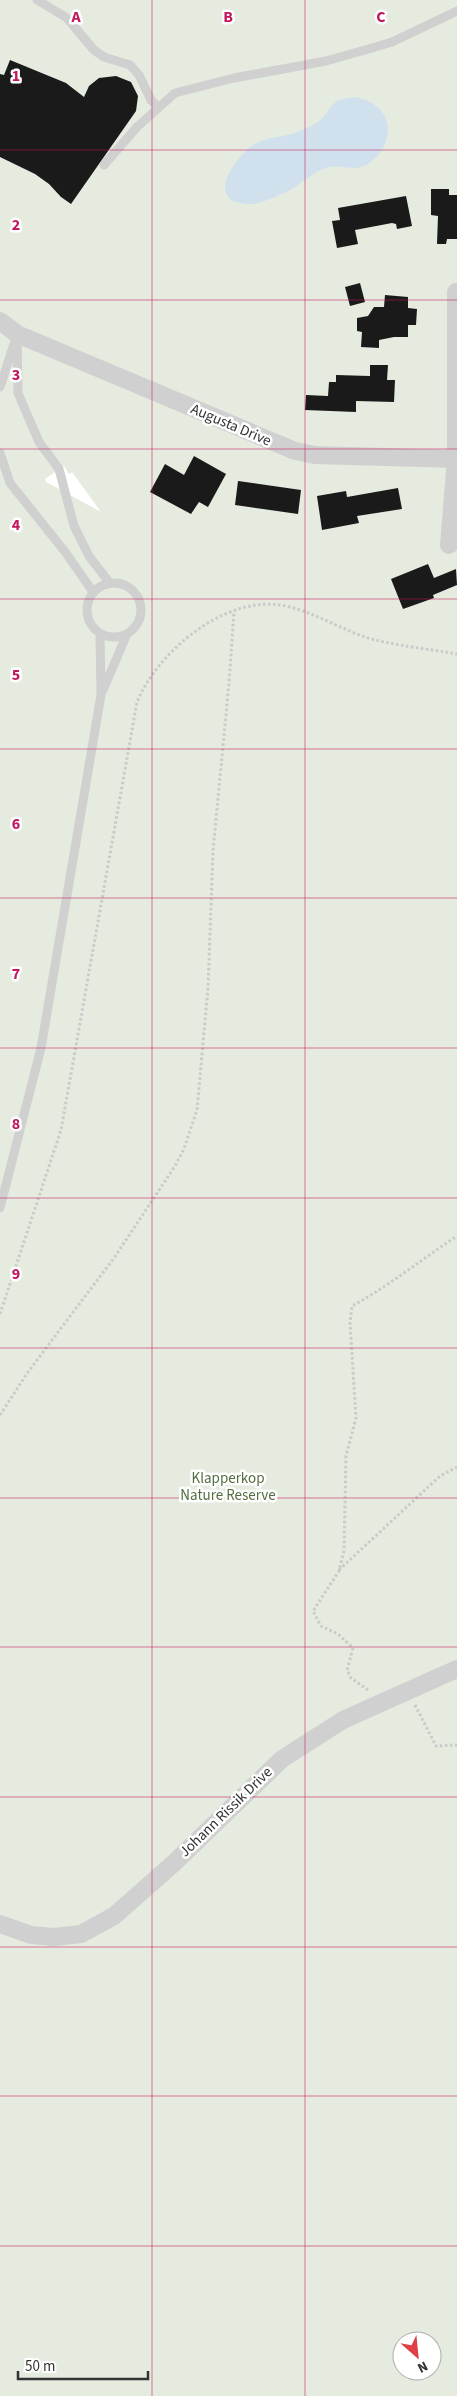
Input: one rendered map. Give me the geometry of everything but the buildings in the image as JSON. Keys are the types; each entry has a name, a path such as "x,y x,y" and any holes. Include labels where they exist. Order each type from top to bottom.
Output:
{"street":[{"path":"449,545 456,459 456,292"},
{"name":"Augusta Drive","path":"0,321 17,334 295,451 316,454 456,459"},
{"name":"Johann Rissik Drive","path":"0,1924 31,1935 54,1937 81,1934 114,1916 174,1862 282,1758 343,1720 457,1669"}],"lane":[{"path":"38,0 67,18 94,50 104,57 130,65 139,75 151,100 158,107"},
{"path":"104,165 137,127 175,92 234,78 326,61 392,42 457,11"},
{"path":"0,387 17,334"},
{"path":"17,334 18,393 39,442 59,469 74,526 89,556 109,582 129,587 136,593 140,602 140,620 127,634 101,695"},
{"path":"0,453 10,483 66,553 93,592"},
{"path":"109,582 93,592 88,601 88,620 100,634 109,637 127,634"},
{"path":"0,1208 40,1048 101,695 100,634"}],"path":[{"path":"0,1314 61,1130 136,702 148,678 182,643 212,620 234,610 266,604 284,606 306,612 370,638 457,654"},
{"path":"0,1415 28,1372 114,1258 175,1166 184,1149 194,1119 208,988 213,851 234,610"},
{"path":"339,1571 344,1550 346,1456 356,1418 350,1323 352,1306 383,1289 405,1271 457,1236"},
{"path":"384,1701 351,1678 347,1670 352,1648 338,1634 321,1626 313,1611 339,1571 440,1476 457,1467"},
{"path":"413,1700 436,1746 457,1744"}],"green space":[{"name":"Klapperkop Nature Reserve","path":"0,0 457,0 457,2396 0,2396","holes":["64,466 69,474 72,472 101,512 46,482 45,479"]}],"water":[{"path":"357,97 376,106 382,112 388,126 382,150 371,162 356,168 330,167 324,169 288,191 261,202 252,204 238,203 230,198 226,192 225,184 228,175 240,157 253,145 306,129 321,119 337,101"}]}
